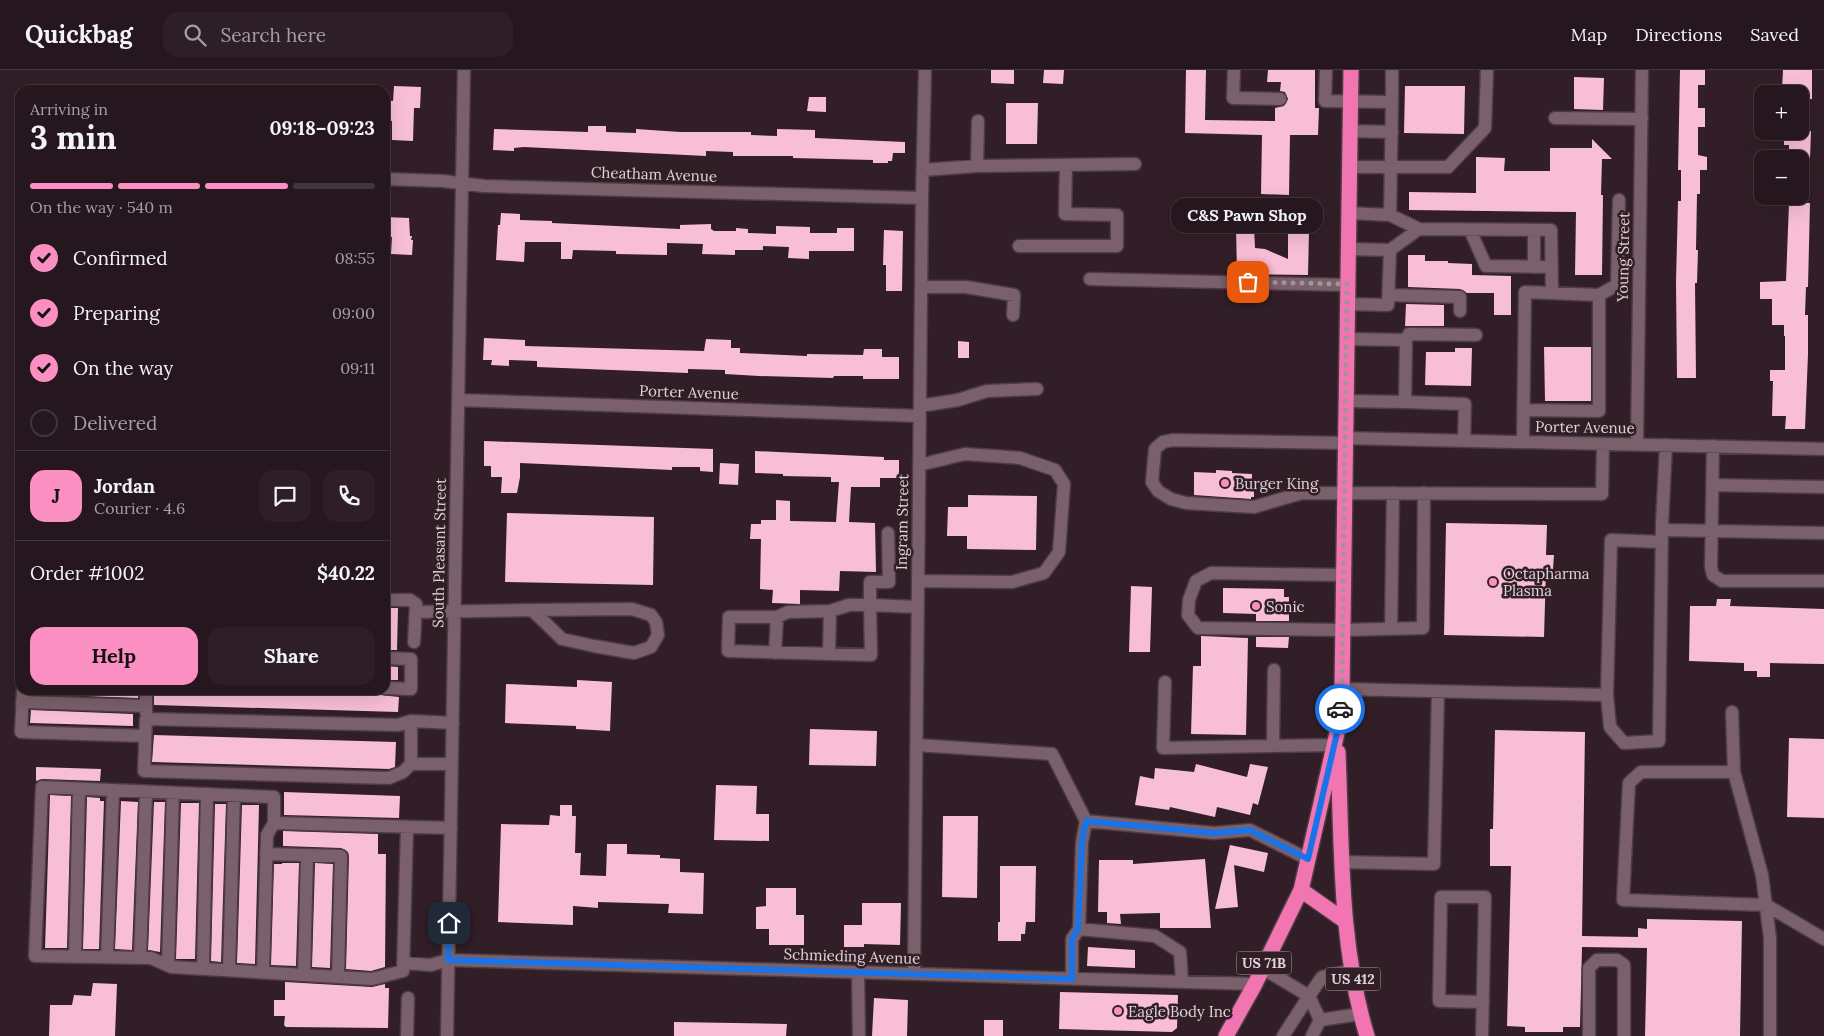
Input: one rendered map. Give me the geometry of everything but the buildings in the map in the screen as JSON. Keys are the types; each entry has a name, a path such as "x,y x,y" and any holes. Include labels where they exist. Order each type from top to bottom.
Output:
{"highway":[{"name":"US 71B","path":"1226,1036 1255,984 1300,890 1335,739 1342,689 1351,70"},
{"name":"US 412","path":"1335,739 1345,920 1360,1014 1367,1036"},
{"path":"1300,890 1345,920"}],"street":[{"name":"South Pleasant Street","path":"447,1036 464,70"},
{"name":"Ingram Street","path":"914,974 922,170 925,70"},
{"path":"1234,70 1233,98 1280,99"},
{"path":"1326,70 1326,101 1392,102"},
{"path":"1390,215 1392,70"},
{"path":"1349,167 1448,167 1485,128 1486,70"},
{"name":"Young Street","path":"1637,444 1642,70"},
{"path":"1556,118 1642,120"},
{"path":"977,166 978,121"},
{"path":"1350,131 1392,132"},
{"path":"922,170 977,166 1135,164"},
{"path":"1019,246 1117,246 1117,215 1065,214 1066,165"},
{"name":"Cheatham Avenue","path":"390,179 484,186 922,198"},
{"path":"1523,442 1525,292 1599,295 1617,285 1619,200"},
{"path":"1348,213 1390,215 1419,229 1551,230 1552,293"},
{"path":"1348,249 1390,250 1419,229"},
{"path":"1470,230 1486,266 1552,267"},
{"path":"1534,230 1534,267"},
{"path":"1347,304 1388,305 1390,250"},
{"path":"1090,279 1347,284"},
{"path":"921,287 966,286 1014,295 1013,314"},
{"path":"1388,295 1460,297 1460,311"},
{"path":"1523,410 1599,411 1599,295"},
{"path":"1405,402 1406,340 1410,334 1476,335"},
{"path":"1347,339 1406,340"},
{"name":"Porter Avenue","path":"458,400 920,411 987,391 1037,389"},
{"path":"1345,401 1465,404 1464,440"},
{"name":"Porter Avenue","path":"1344,493 1302,493 1254,507 1186,503 1172,499 1158,491 1152,482 1155,449 1164,442 1173,440 1464,440 1824,449"},
{"path":"1344,493 1602,494 1603,444"},
{"path":"1662,542 1611,540 1607,695 1610,727 1624,743 1659,741 1662,542 1662,524 1666,445"},
{"path":"1713,446 1712,567 1714,575 1718,580 1824,581"},
{"path":"918,580 1012,582 1044,573 1059,552 1064,484 1055,470 1020,458 965,454 919,465"},
{"path":"1712,485 1824,487"},
{"path":"1392,629 1394,493"},
{"path":"1343,575 1211,573 1196,582 1189,600 1188,616 1198,628 1343,630 1423,628 1424,493"},
{"path":"1662,524 1665,530 1824,532"},
{"path":"888,533 889,582 870,582 870,605 871,655 728,651 729,617 778,617 788,612 830,611 849,605 870,605 918,607"},
{"path":"390,600 410,600 416,604 414,642"},
{"path":"416,612 454,612 532,610 632,609 651,616 656,622 658,635 651,647 634,653 594,646 562,639 532,610"},
{"path":"829,654 830,611"},
{"path":"776,653 778,617"},
{"path":"390,658 411,659 411,688 390,688"},
{"path":"1273,746 1274,670"},
{"path":"1165,682 1163,748 1273,746 1335,739"},
{"path":"1342,689 1607,695"},
{"path":"1342,862 1434,864 1438,691"},
{"path":"146,695 144,771 390,778 403,772 411,764 411,721"},
{"path":"145,736 21,732 22,696 146,712 398,725 411,721 452,723"},
{"path":"1732,712 1734,772 1762,875 1770,938 1770,1036"},
{"path":"916,745 1052,754 1086,821 1082,842 1078,929 1072,939 1072,979"},
{"path":"411,764 452,764"},
{"path":"1734,772 1641,772 1629,783 1623,900 1766,905 1824,939"},
{"path":"263,972 267,835 274,823 274,797 42,787 35,956 151,958 168,965 203,969 372,979 403,972 407,827"},
{"path":"75,957 79,789"},
{"path":"107,957 113,790"},
{"path":"140,958 146,792"},
{"path":"168,965 173,793"},
{"path":"203,969 207,794"},
{"path":"230,970 234,795"},
{"path":"1086,821 1214,833 1250,830 1308,859"},
{"path":"274,823 450,828"},
{"path":"266,854 341,856 338,977"},
{"path":"304,975 307,855"},
{"path":"1482,1036 1483,1002 1485,897 1441,897 1439,1002 1483,1002"},
{"path":"1078,929 1155,936 1180,952 1182,982"},
{"name":"Schmieding Avenue","path":"404,963 431,965 448,960 1255,984"},
{"path":"1589,1036 1589,968 1597,960 1617,960 1624,965 1624,1036"},
{"path":"1262,968 1308,996 1320,1020"},
{"path":"1283,1036 1322,977 1352,970"},
{"path":"858,973 859,1036"},
{"path":"407,1036 408,998"},
{"path":"1320,1020 1360,1014"},
{"path":"1312,1036 1320,1020"}],"way so far":[{"path":"1248,282 1347,284 1342,689 1340,709"}],"place":[{"name":"C&S Pawn Shop","path":"1248,282"},
{"name":"Burger King","path":"1225,483"},
{"name":"Octapharma Plasma","path":"1493,582"},
{"name":"Sonic","path":"1256,606"},
{"name":"Eagle Body Inc","path":"1118,1011"}],"route":[{"path":"449,923 448,960 1072,979 1072,939 1078,929 1082,842 1086,821 1214,833 1250,830 1280,847 1308,859 1337,733 1340,709"}]}
